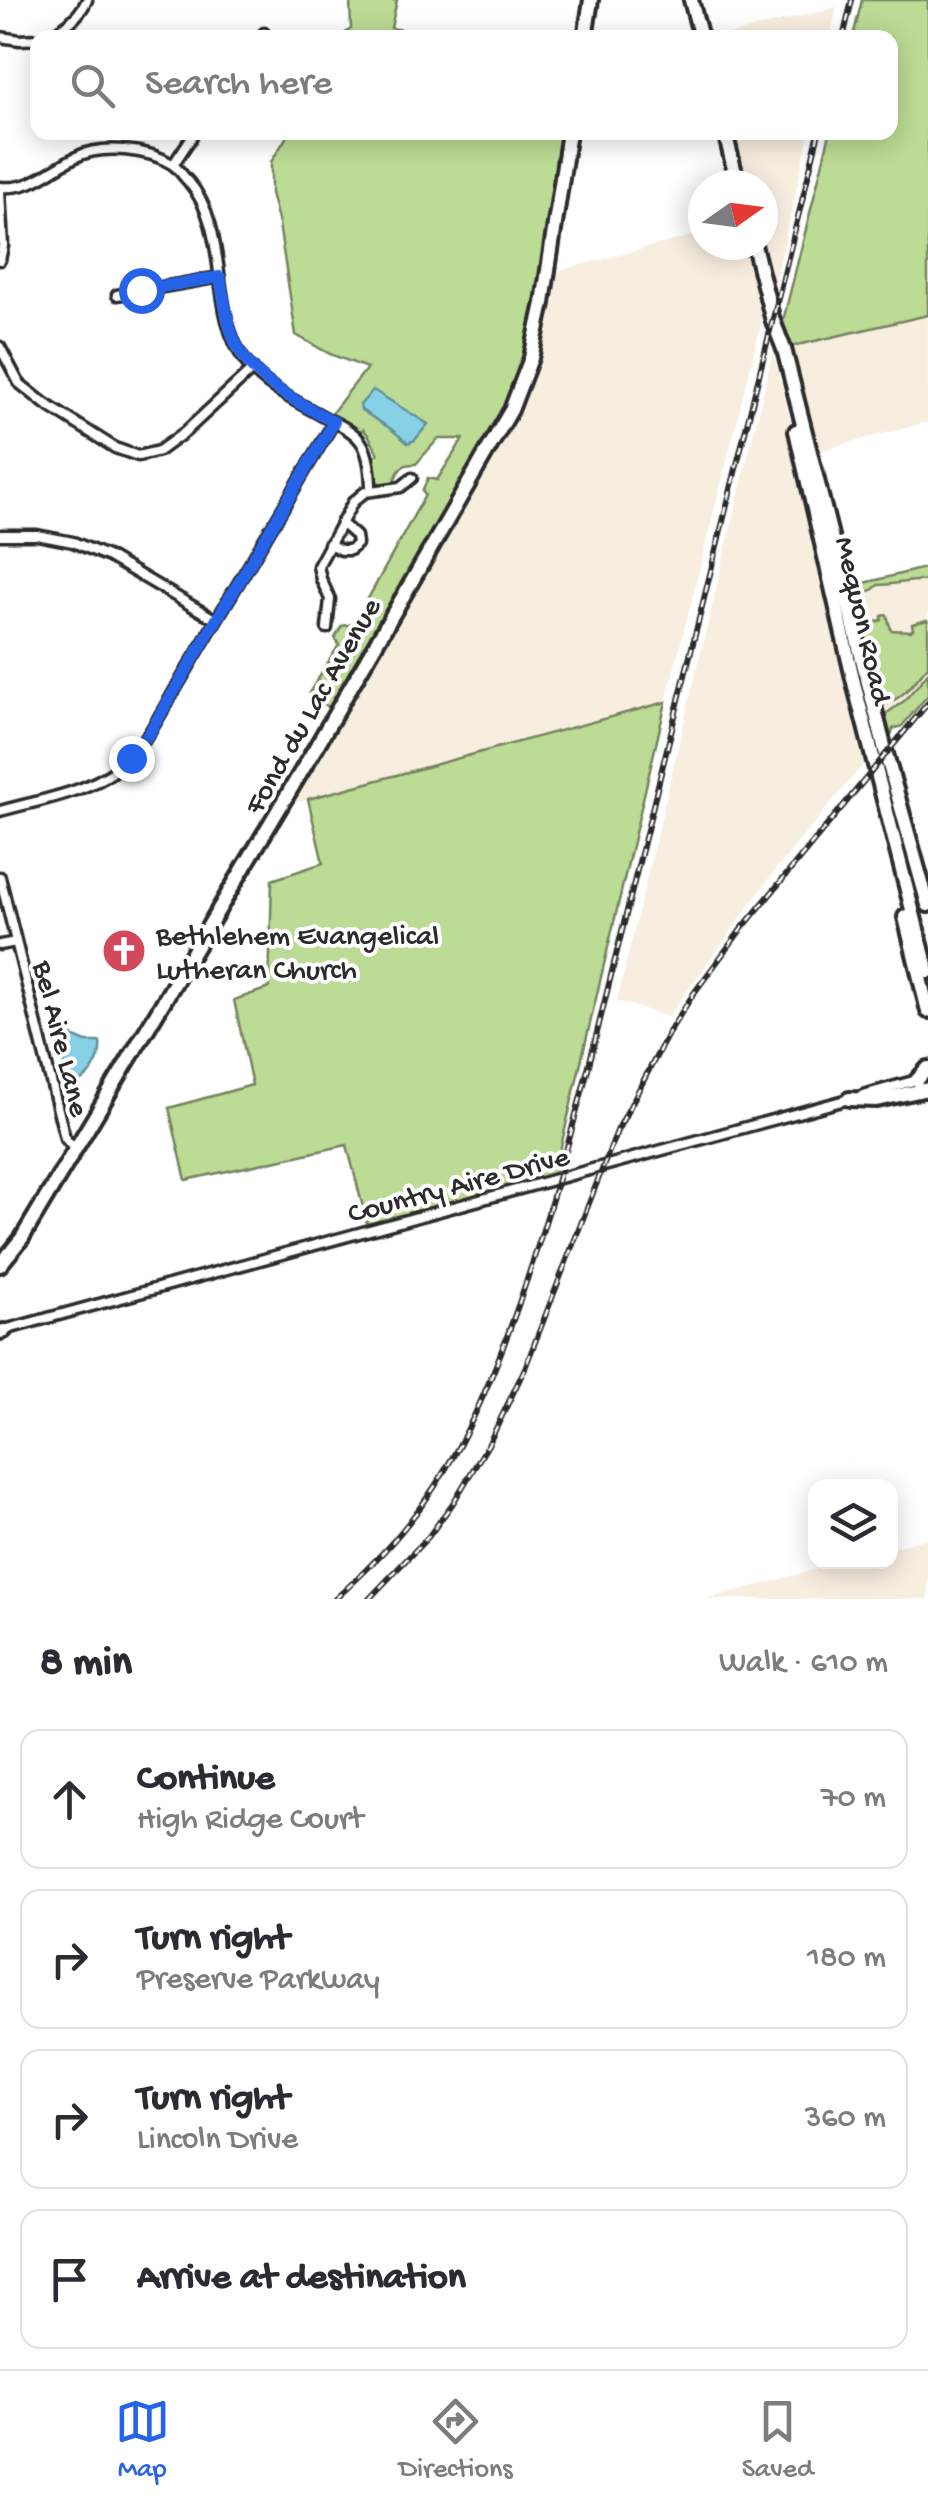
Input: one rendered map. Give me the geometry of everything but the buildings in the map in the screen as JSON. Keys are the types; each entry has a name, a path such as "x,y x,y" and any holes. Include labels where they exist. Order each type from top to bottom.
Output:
{"main road":[{"path":"586,30 591,0"},
{"path":"691,0 699,30"},
{"name":"Fond du Lac Avenue","path":"0,1265 22,1238 298,778 511,410 531,358 543,304 569,140"},
{"path":"727,140 734,170"},
{"name":"Mequon Road","path":"758,260 928,905"},
{"name":"Mequon Road","path":"777,336 802,463 928,972"},
{"path":"899,860 905,917 928,1011"},
{"path":"906,887 928,944"},
{"path":"849,1099 876,1100 924,1082 928,1068"}],"street":[{"path":"60,30 87,0"},
{"path":"0,37 30,39"},
{"path":"173,164 190,140"},
{"path":"0,260 0,189 42,179 78,155 112,148 140,152 173,164 196,190 209,215 232,333 244,359 283,394 353,434 362,444 371,490"},
{"path":"116,295 220,277"},
{"path":"0,347 19,383 115,448 138,456 159,451 185,432 253,369"},
{"path":"0,811 77,789 109,775 131,758 334,422"},
{"path":"327,628 330,598 318,566 329,544 358,496 371,490 401,487 412,478"},
{"path":"329,544 350,550 357,544 356,536 341,523"},
{"path":"0,536 37,535 73,542 109,557 216,620"},
{"name":"Bel Aire Lane","path":"0,877 66,1138 75,1150"},
{"path":"0,946 16,942"},
{"name":"Country Aire Drive","path":"1,1331 849,1099"}],"shaded area":[{"path":"837,7 832,30 748,30"},
{"path":"736,140 807,140 774,287 767,260 778,260 778,170 743,170"},
{"path":"688,237 688,260 750,260 764,313 666,702 287,805 513,420 536,364 554,272"},
{"path":"928,315 928,422 815,452 789,347"},
{"path":"773,352 874,751 777,868 668,1017 617,1001"},
{"path":"928,567 928,690 886,741 849,587"},
{"path":"928,1538 928,1599 707,1599 817,1569 898,1569 898,1546"}],"green space":[{"path":"350,0 397,0 391,28 403,30 351,29"},
{"path":"862,0 928,0 928,315 789,347 782,325 828,140 898,140 898,30 855,30"},
{"path":"285,140 563,140 530,339 500,422 331,709 309,693 339,645 335,638 342,626 354,624 425,495 422,491 428,478 437,480 463,439 438,439 416,464 401,469 393,483 381,485 376,480 372,458 378,454 369,436 363,429 358,433 331,414 367,368 296,335 271,193 271,162"},
{"path":"928,567 928,581 878,585 859,593 851,593 849,587"},
{"path":"862,605 868,608 872,623 887,615 891,630 911,631 912,624 928,622 928,666 902,695 882,705 877,702 854,609"},
{"path":"928,673 928,695 886,741 883,716 904,701"},
{"path":"666,702 554,1176 368,1227 347,1145 186,1180 169,1108 252,1085 234,1000 269,988 272,880 323,863 308,799"}],"water":[{"path":"373,390 428,424 415,440 408,443 361,410 360,405"},
{"path":"72,1036 100,1042 100,1049 89,1074 72,1085 63,1058 65,1040"}],"railway":[{"path":"845,30 852,0"},
{"path":"335,1599 401,1532 445,1470 488,1386 531,1269 588,1069 817,140"},
{"path":"369,1599 429,1536 489,1443 525,1368 617,1131 669,1032 740,931 928,703"}],"place":[{"name":"Bethlehem Evangelical Lutheran Church","path":"124,951"}],"route":[{"path":"131,758 334,422 283,394 244,359 232,333 220,277 141,290"}]}
